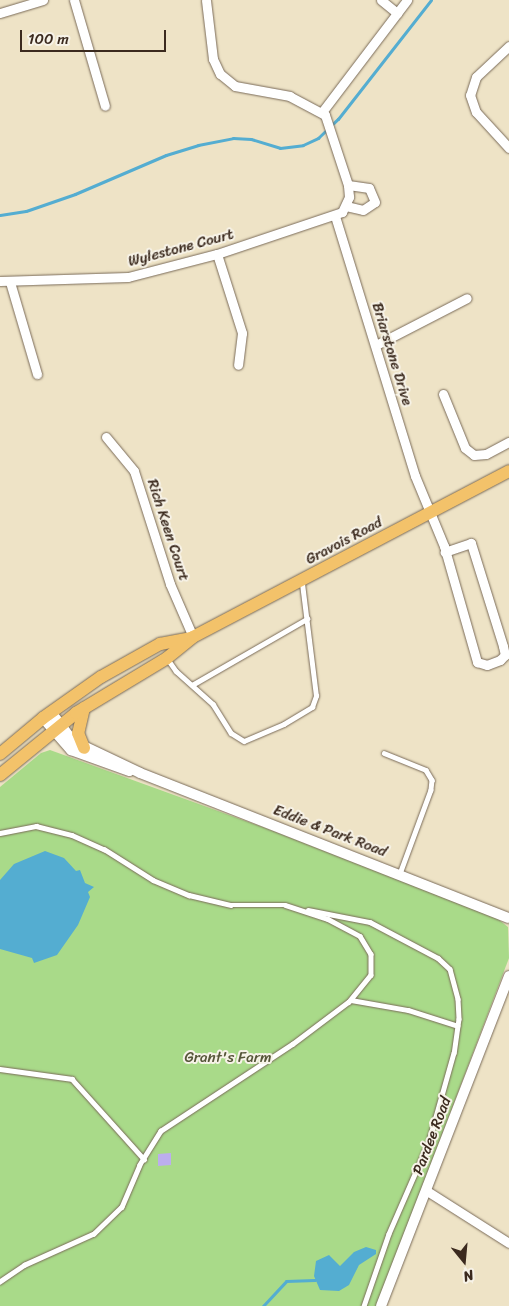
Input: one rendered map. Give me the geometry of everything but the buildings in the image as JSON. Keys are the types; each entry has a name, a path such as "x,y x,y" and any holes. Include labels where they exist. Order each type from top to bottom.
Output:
{"main road":[{"name":"Gravois Road","path":"0,775 84,708 167,658 193,637 509,471"},
{"name":"Gravois Road","path":"0,754 47,715 101,677 154,647 193,637"},
{"path":"84,708 78,734 84,748"}],"street":[{"path":"0,13 43,0"},
{"path":"74,0 105,106"},
{"path":"206,0 214,59 220,74 235,86 290,96 322,112 328,121 348,184 346,206 335,216"},
{"path":"381,0 397,13"},
{"path":"322,112 407,0"},
{"path":"509,46 476,77 470,95 476,112 509,148"},
{"path":"346,206 363,210 375,202 369,188 348,184"},
{"name":"Wylestone Court","path":"0,281 128,277 217,254 335,216"},
{"name":"Briarstone Drive","path":"335,216 428,514 446,552 478,662 487,665 500,660 505,655 503,646 471,543 446,552"},
{"path":"217,254 242,333 238,366"},
{"path":"10,282 37,374"},
{"path":"376,345 467,298"},
{"path":"443,394 465,448 474,454 486,454 509,442"},
{"name":"Rich Keen Court","path":"106,438 134,471 170,584 193,637"},
{"name":"Eddie & Park Road","path":"47,715 71,750 114,768 140,773"},
{"name":"Eddie & Park Road","path":"57,728 84,748 140,773 509,918"},
{"name":"Pardee Road","path":"381,1306 507,989 509,976"},
{"path":"427,1191 509,1243"}],"lane":[{"path":"167,658 213,704 231,733 244,741 284,724 312,707 316,696 302,581"},
{"path":"192,685 306,619"},
{"path":"384,753 426,770 432,780 431,790 400,874"},
{"path":"0,833 36,826 72,835 104,849 153,880 189,895 231,905 285,905 370,922 438,958 450,969 456,984 458,1026 454,1053 429,1142 388,1234 364,1306"},
{"path":"0,1282 25,1265 94,1234 122,1207 144,1159 161,1131 293,1044 351,1000 371,974 372,954 360,936 328,919 285,905"},
{"path":"351,1000 408,1010 458,1026"},
{"path":"0,1069 72,1079 144,1159"}],"green space":[{"name":"Grant's Farm","path":"50,750 268,829 498,919 508,927 509,958 377,1306 0,1306 0,787 41,753"}],"water":[{"path":"45,851 64,858 76,871 80,870 85,883 94,887 88,892 90,897 78,925 57,955 34,963 32,958 0,949 0,880 14,864"},
{"path":"366,1247 376,1250 376,1254 359,1265 349,1285 339,1291 320,1290 314,1276 316,1261 329,1255 340,1266 354,1252"}],"waterway":[{"path":"0,215 26,211 75,194 166,155 198,145 233,138 251,139 280,148 303,145 318,138 338,119 431,0"},
{"path":"263,1306 286,1281 315,1280"}]}
